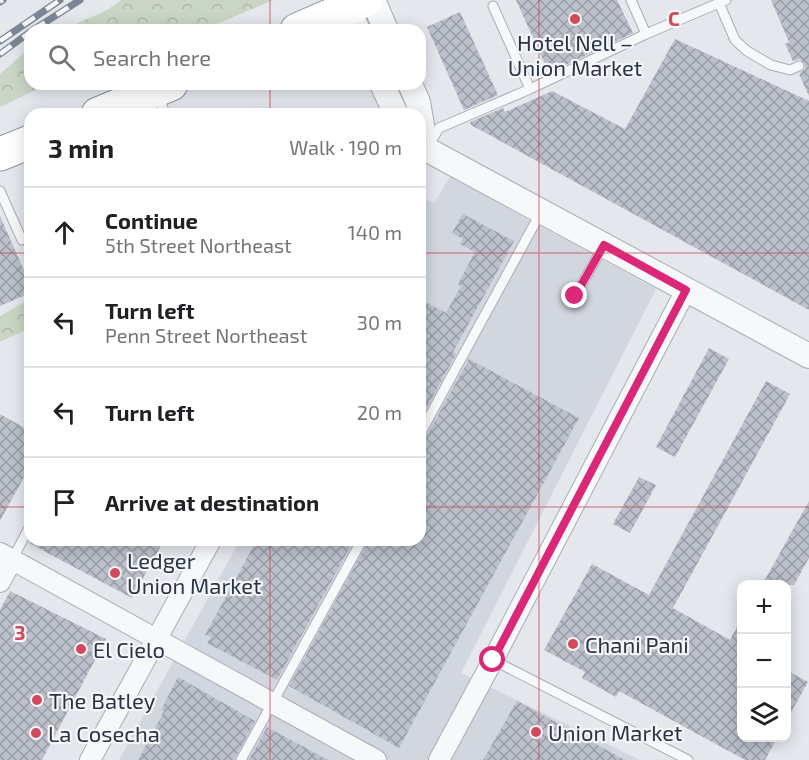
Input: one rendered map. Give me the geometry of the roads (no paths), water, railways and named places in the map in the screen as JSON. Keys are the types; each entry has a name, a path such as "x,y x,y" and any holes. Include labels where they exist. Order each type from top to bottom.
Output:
{"highway":[{"path":"315,24 361,9"},
{"path":"126,108 164,100"},
{"path":"0,154 24,144"}],"street":[{"path":"361,9 379,24"},
{"path":"385,90 393,108"},
{"path":"413,90 418,108"},
{"path":"426,152 542,211 809,356"},
{"path":"439,760 686,290"},
{"path":"90,760 208,546"},
{"path":"0,582 6,556 376,760"}],"lane":[{"path":"631,0 646,34"},
{"path":"426,145 439,128 722,2 735,40 747,51 771,65 790,70 799,66"},
{"path":"493,6 530,89"},
{"path":"0,191 22,240 24,239"},
{"path":"426,423 542,211"},
{"path":"575,296 604,245"},
{"path":"6,556 24,534"},
{"path":"242,760 359,546"},
{"path":"493,660 688,760"}],"railway":[{"path":"25,24 60,0"},
{"path":"42,24 80,0"},
{"path":"0,41 24,25"},
{"path":"0,54 24,36"}],"place":[{"name":"Hotel Nell – Union Market","path":"575,19"},
{"name":"Ledger Union Market","path":"115,573"},
{"name":"Chani Pani","path":"573,644"},
{"name":"El Cielo","path":"81,649"},
{"name":"The Batley","path":"37,700"},
{"name":"Union Market","path":"536,732"},
{"name":"La Cosecha","path":"36,733"}]}
